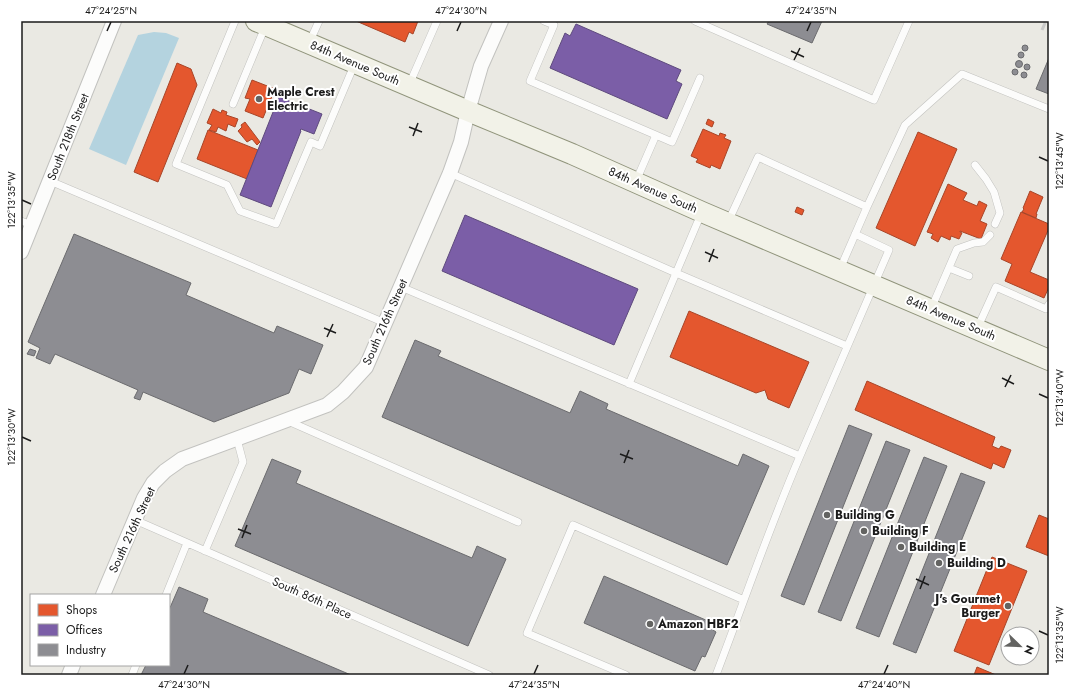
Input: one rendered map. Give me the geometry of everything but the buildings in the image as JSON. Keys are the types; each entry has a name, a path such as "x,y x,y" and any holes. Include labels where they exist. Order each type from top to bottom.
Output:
{"main road":[{"name":"84th Avenue South","path":"261,23 572,154 702,212 1049,360"}],"street":[{"name":"South 218th Street","path":"21,252 26,223 50,180 114,21"},
{"name":"South 216th Street","path":"103,594 144,498 153,483 165,471 182,459 327,405 343,392 366,367 450,173 461,142 481,66 501,21"},
{"path":"68,675 72,666"}],"lane":[{"path":"235,21 176,164 227,185 240,211 276,224 311,142 320,146 355,63"},
{"path":"309,43 318,21"},
{"path":"408,86 437,21"},
{"path":"544,21 554,26 530,81 672,142 700,78"},
{"path":"695,21 874,100 909,21"},
{"path":"233,104 261,23"},
{"path":"839,270 905,125 962,74 1049,109"},
{"path":"636,182 656,135"},
{"path":"728,223 758,157 867,207"},
{"path":"975,166 986,179 994,192 1000,213 995,224"},
{"path":"450,173 676,273 847,346"},
{"path":"50,180 385,323"},
{"path":"629,384 702,212"},
{"path":"716,675 752,576 800,456 889,250 855,234"},
{"path":"931,310 957,249 974,243 983,242 990,235"},
{"path":"949,268 969,276"},
{"path":"401,287 800,456"},
{"path":"977,329 996,287 1046,309 1049,304"},
{"path":"286,420 518,522"},
{"path":"205,551 243,462 237,439"},
{"name":"South 86th Place","path":"134,520 489,675"},
{"path":"626,675 528,633 572,525 744,600"},
{"path":"166,594 187,544"}],"water":[{"path":"154,32 166,33 179,38 126,165 89,149 138,35"}],"railway":[{"path":"1042,30 1046,21"}],"place":[{"name":"Maple Crest Electric","path":"259,99"},
{"name":"Building G","path":"827,515"},
{"name":"Building F","path":"864,531"},
{"name":"Building E","path":"901,547"},
{"name":"Building D","path":"939,563"},
{"name":"J's Gourmet Burger","path":"1008,606"},
{"name":"Amazon HBF2","path":"650,624"}]}
